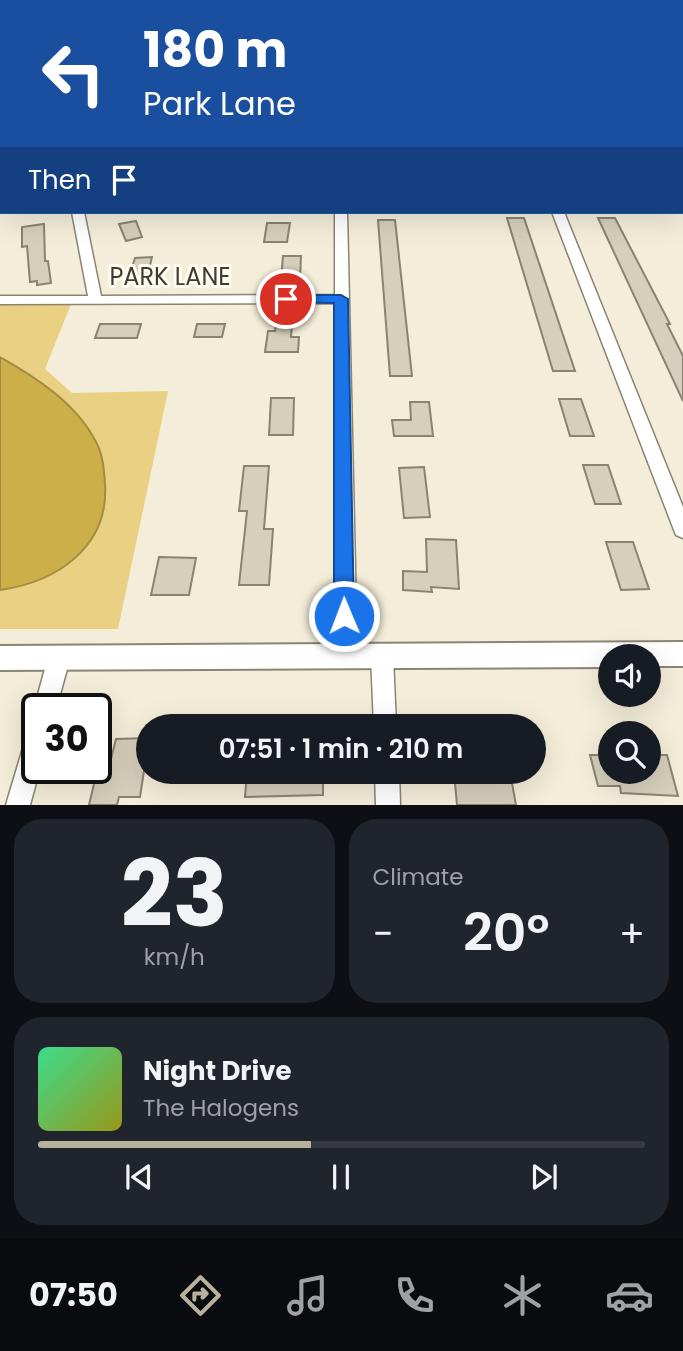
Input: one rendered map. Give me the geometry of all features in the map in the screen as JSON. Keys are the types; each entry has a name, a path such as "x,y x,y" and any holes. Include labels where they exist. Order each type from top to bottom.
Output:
{"main road":[{"path":"0,657 683,654"}],"street":[{"path":"78,214 95,299"},
{"path":"341,214 346,656"},
{"path":"559,214 683,530"},
{"name":"PARK LANE","path":"0,300 341,299"},
{"path":"382,656 384,714"},
{"path":"49,693 59,658"},
{"path":"18,805 24,784"},
{"path":"387,784 388,805"}],"shaded area":[{"path":"71,304 45,369 72,393 168,391 118,629 0,629 0,305"},
{"path":"0,357 28,373 54,393 88,428 103,462 105,484 104,506 98,526 89,543 75,558 41,579 0,590"}],"building":[{"path":"507,218 524,218 575,371 553,371"},
{"path":"598,218 615,218 670,324 667,324 683,356 683,401"},
{"path":"378,220 395,220 412,376 390,376"},
{"path":"136,221 142,237 126,241 119,224"},
{"path":"267,223 290,223 287,242 264,242"},
{"path":"44,224 45,261 48,261 51,283 37,285 37,281 30,282 27,246 22,247 22,227"},
{"path":"283,256 301,256 300,280 281,280"},
{"path":"152,257 148,274 130,274 135,258"},
{"path":"100,324 141,324 137,338 95,338"},
{"path":"197,324 225,324 222,337 194,337"},
{"path":"276,324 292,324 291,337 299,337 298,352 265,352 268,331 275,331"},
{"path":"271,398 294,398 293,435 269,435"},
{"path":"559,399 581,399 594,436 570,436"},
{"path":"410,402 429,402 433,436 394,436 392,420 411,420"},
{"path":"583,465 608,465 621,504 595,504"},
{"path":"244,466 269,466 264,529 273,529 269,585 239,585 247,511 239,511"},
{"path":"424,467 430,517 404,518 399,468"},
{"path":"426,539 456,540 459,589 431,587 432,592 403,590 403,571 427,572"},
{"path":"606,542 633,542 649,589 621,590"},
{"path":"159,557 196,558 189,595 151,595"},
{"path":"136,738 136,784 142,784 140,797 119,797 117,805 89,805 94,784 112,784 112,755 116,739"},
{"path":"590,755 598,755 598,784 661,784 661,755 667,755 678,796 621,793 620,786 598,786"},
{"path":"246,784 323,784 323,795 245,797"},
{"path":"455,784 512,784 516,805 457,805"}],"route":[{"path":"286,299 341,299 344,616"}]}
